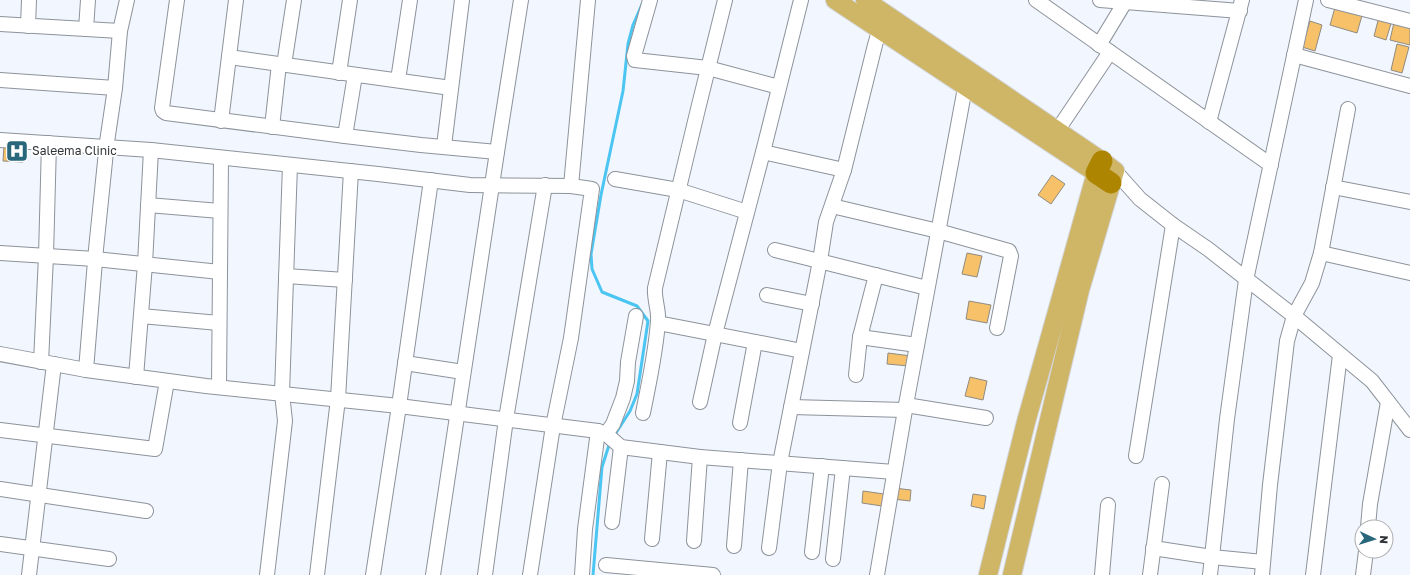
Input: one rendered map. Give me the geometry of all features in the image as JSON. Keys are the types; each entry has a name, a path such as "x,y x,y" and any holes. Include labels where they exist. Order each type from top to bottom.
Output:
{"main road":[{"path":"835,0 882,21 1106,172"},
{"path":"865,0 882,21"},
{"path":"967,78 1057,131 1106,172"},
{"path":"988,575 1026,422 1093,187 1106,172"},
{"path":"1012,575 1080,290 1106,172"}],"street":[{"path":"28,26 29,0"},
{"path":"86,29 88,0"},
{"path":"86,370 106,147 115,88 120,31 127,0"},
{"path":"177,0 162,108 166,113 421,145 497,152"},
{"path":"221,120 236,0"},
{"path":"272,127 281,65 294,0"},
{"path":"339,72 350,0"},
{"path":"398,80 410,0"},
{"path":"444,146 462,0"},
{"path":"433,575 521,0"},
{"path":"571,186 588,0"},
{"path":"650,0 634,56 635,60 708,68 779,87"},
{"path":"643,413 653,363 658,323 655,288 725,0"},
{"path":"700,402 715,334 801,0"},
{"path":"1036,0 1271,165"},
{"path":"1100,0 1241,5 1209,122"},
{"path":"1210,575 1227,419 1246,280 1306,0"},
{"path":"1328,0 1410,21"},
{"path":"1057,131 1104,48 1124,2"},
{"path":"768,548 780,463 812,304 826,222 844,170 882,21"},
{"path":"0,24 120,31"},
{"path":"1294,56 1410,86"},
{"path":"229,57 451,88"},
{"path":"345,136 355,75"},
{"path":"877,575 905,407 967,78"},
{"path":"0,80 115,88"},
{"path":"1154,548 1212,557 1263,568 1270,485 1287,341 1294,316 1312,283 1321,253 1348,109"},
{"path":"0,140 151,150 470,184 545,185 590,188 592,191 571,338 553,426 530,575"},
{"path":"41,362 49,143"},
{"path":"136,377 145,264 151,150"},
{"path":"763,152 844,170"},
{"path":"219,387 221,158"},
{"path":"267,575 285,421 282,393 290,165"},
{"path":"317,575 338,399 351,171"},
{"path":"1106,172 1173,225 1208,249 1294,316 1372,381 1410,430"},
{"path":"615,179 678,190 747,212"},
{"path":"373,575 431,180"},
{"path":"484,575 506,419 545,185"},
{"path":"1333,187 1410,202"},
{"path":"148,205 220,211"},
{"path":"832,206 938,231 1009,251 1010,253 997,328"},
{"path":"1136,456 1173,225"},
{"path":"775,250 927,288"},
{"path":"0,253 95,259 220,272"},
{"path":"1321,253 1410,273"},
{"path":"856,375 860,337 876,275"},
{"path":"286,276 345,280"},
{"path":"767,295 812,304"},
{"path":"141,316 219,323"},
{"path":"582,575 585,529 613,424 623,398 627,381 628,362 636,316"},
{"path":"658,323 802,351"},
{"path":"860,337 917,344"},
{"path":"740,423 755,342"},
{"path":"0,354 86,370 167,381 506,419 553,426 660,452 700,457 894,472"},
{"path":"1313,575 1340,355"},
{"path":"405,363 464,372"},
{"path":"29,575 47,436 54,364"},
{"path":"0,430 155,450 167,381"},
{"path":"1369,519 1388,402"},
{"path":"791,407 905,407 986,418"},
{"path":"610,439 612,522"},
{"path":"652,539 660,452"},
{"path":"694,541 700,457"},
{"path":"734,546 741,460"},
{"path":"812,552 822,466"},
{"path":"833,559 843,468"},
{"path":"1150,575 1162,484"},
{"path":"0,489 146,512"},
{"path":"1102,575 1108,505"},
{"path":"0,544 32,550 109,559"},
{"path":"1364,575 1365,559"},
{"path":"606,565 632,571 713,575"}],"building":[{"path":"1336,4 1363,12 1357,33 1330,25"},
{"path":"1380,13 1393,17 1386,40 1374,36"},
{"path":"1395,18 1410,22 1410,45 1390,40"},
{"path":"1310,21 1322,25 1315,51 1302,47"},
{"path":"1397,44 1409,47 1402,73 1391,70"},
{"path":"4,145 24,146 23,162 3,161"},
{"path":"1052,175 1065,184 1051,204 1038,195"},
{"path":"967,253 982,256 977,277 962,274"},
{"path":"969,301 991,305 987,323 966,319"},
{"path":"888,353 911,356 909,366 887,364"},
{"path":"970,377 987,381 983,400 965,396"},
{"path":"894,488 911,490 910,501 893,499"},
{"path":"863,491 884,494 882,506 862,503"},
{"path":"973,494 986,496 984,509 971,506"}],"waterway":[{"path":"614,436 630,411 637,394 648,321 637,306 602,292 592,269 591,254 601,195 623,91 628,44 633,25 643,2"},
{"path":"593,575 602,467 610,442"}],"place":[{"name":"Saleema Clinic","path":"17,151"}]}
